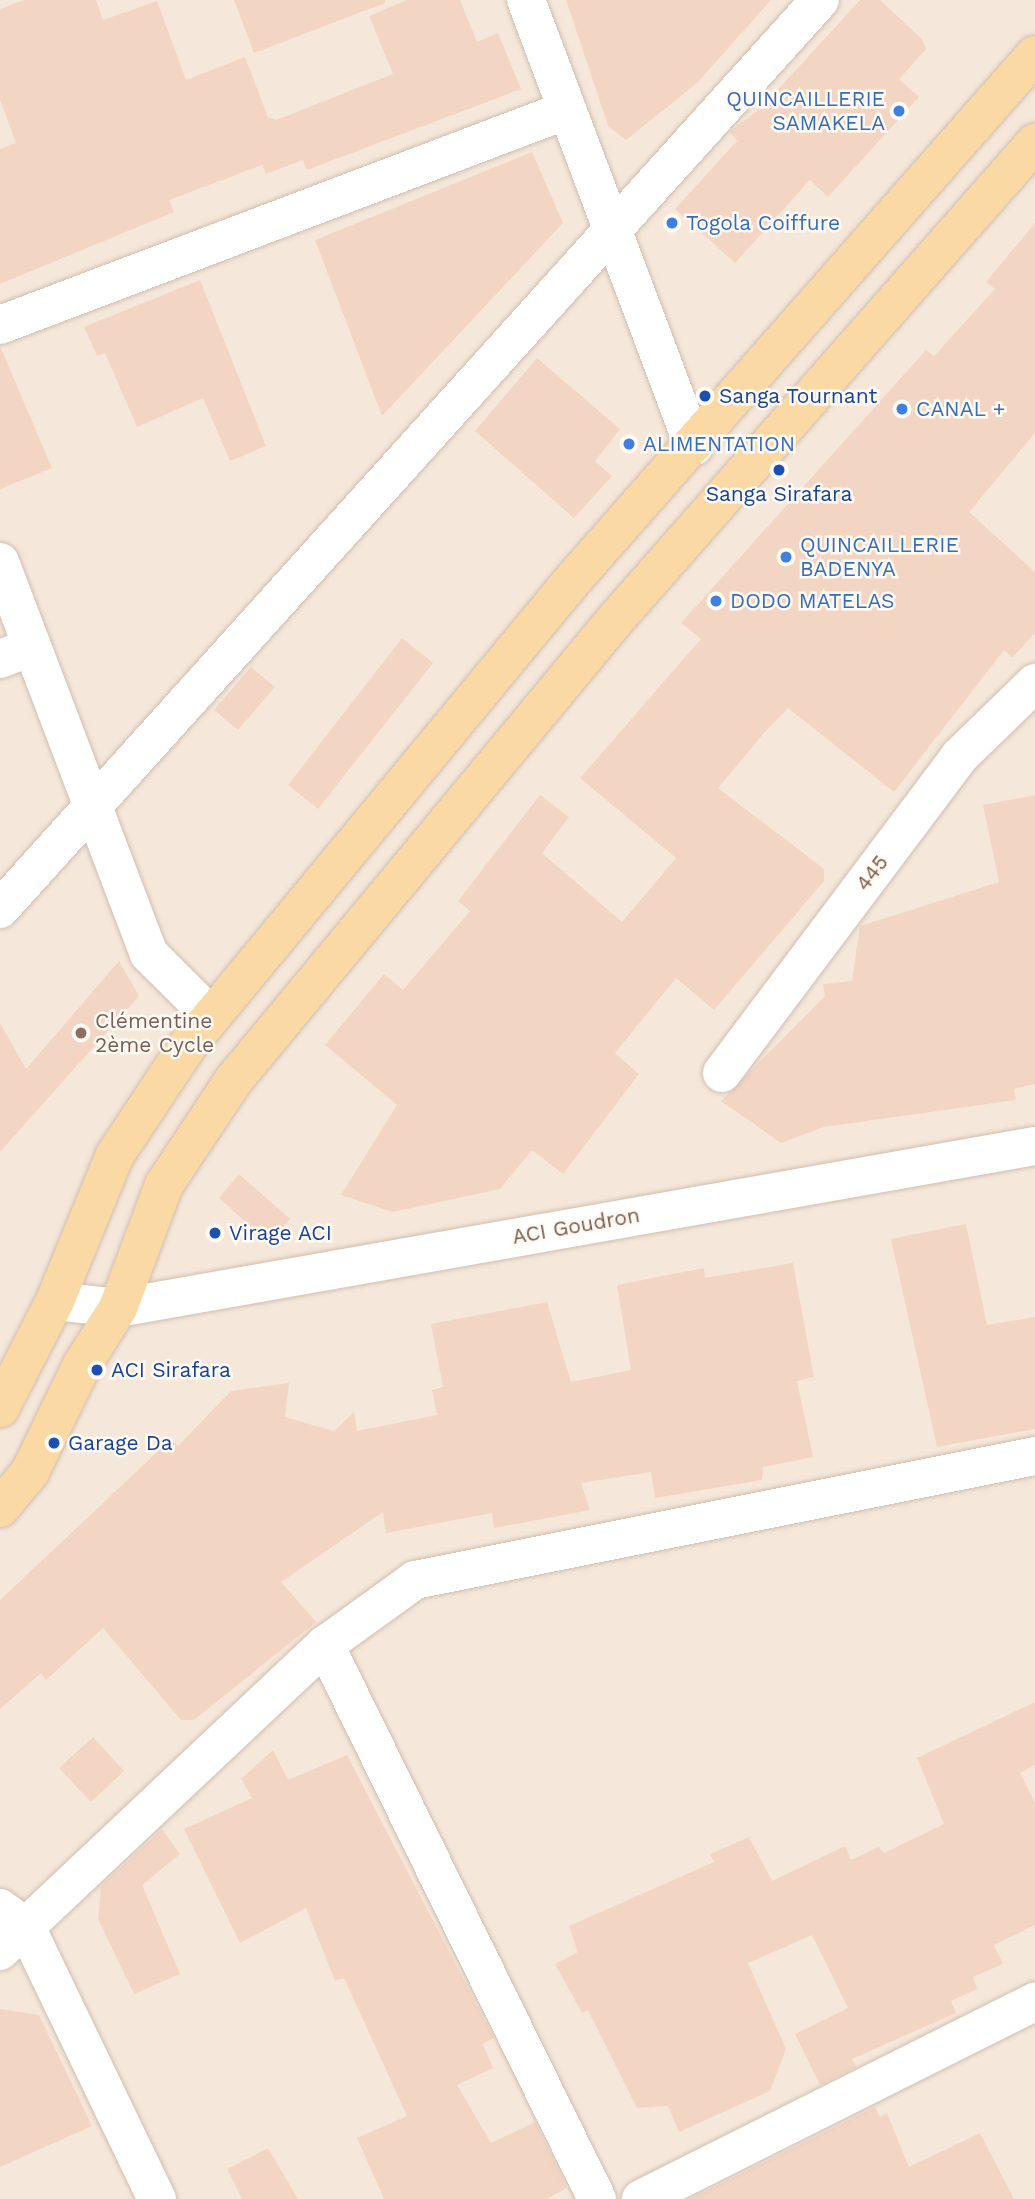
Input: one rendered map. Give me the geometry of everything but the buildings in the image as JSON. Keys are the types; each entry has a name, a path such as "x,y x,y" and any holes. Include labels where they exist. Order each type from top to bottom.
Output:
{"main road":[{"path":"0,1408 55,1301 115,1155 211,1016 572,582 1035,55"},
{"path":"0,1508 30,1472 82,1365 118,1308 164,1185 233,1081 615,620 1035,143"}],"street":[{"path":"526,0 694,446"},
{"path":"0,909 92,803 613,232 820,0"},
{"path":"0,325 567,110"},
{"path":"0,562 16,653 92,803 149,954 211,1016"},
{"name":"445","path":"722,1073 960,756 1021,713 1035,683"},
{"name":"ACI Goudron","path":"55,1301 118,1308 1035,1146"},
{"path":"157,2199 9,1929 325,1645 415,1580 1035,1456"},
{"path":"325,1645 597,2199"},
{"path":"640,2199 1035,2002"}],"shaded area":[{"path":"0,0 1035,0 1035,2199 0,2199"}],"place":[{"name":"QUINCAILLERIE SAMAKELA","path":"899,111"},
{"name":"Togola Coiffure","path":"672,223"},
{"name":"Sanga Tournant","path":"705,396"},
{"name":"CANAL +","path":"902,409"},
{"name":"ALIMENTATION","path":"629,444"},
{"name":"Sanga Sirafara","path":"779,470"},
{"name":"QUINCAILLERIE BADENYA","path":"786,557"},
{"name":"DODO MATELAS","path":"716,601"},
{"name":"Clémentine 2ème Cycle","path":"81,1033"},
{"name":"Virage ACI","path":"215,1233"},
{"name":"ACI Sirafara","path":"97,1370"},
{"name":"Garage Da","path":"54,1443"}]}
